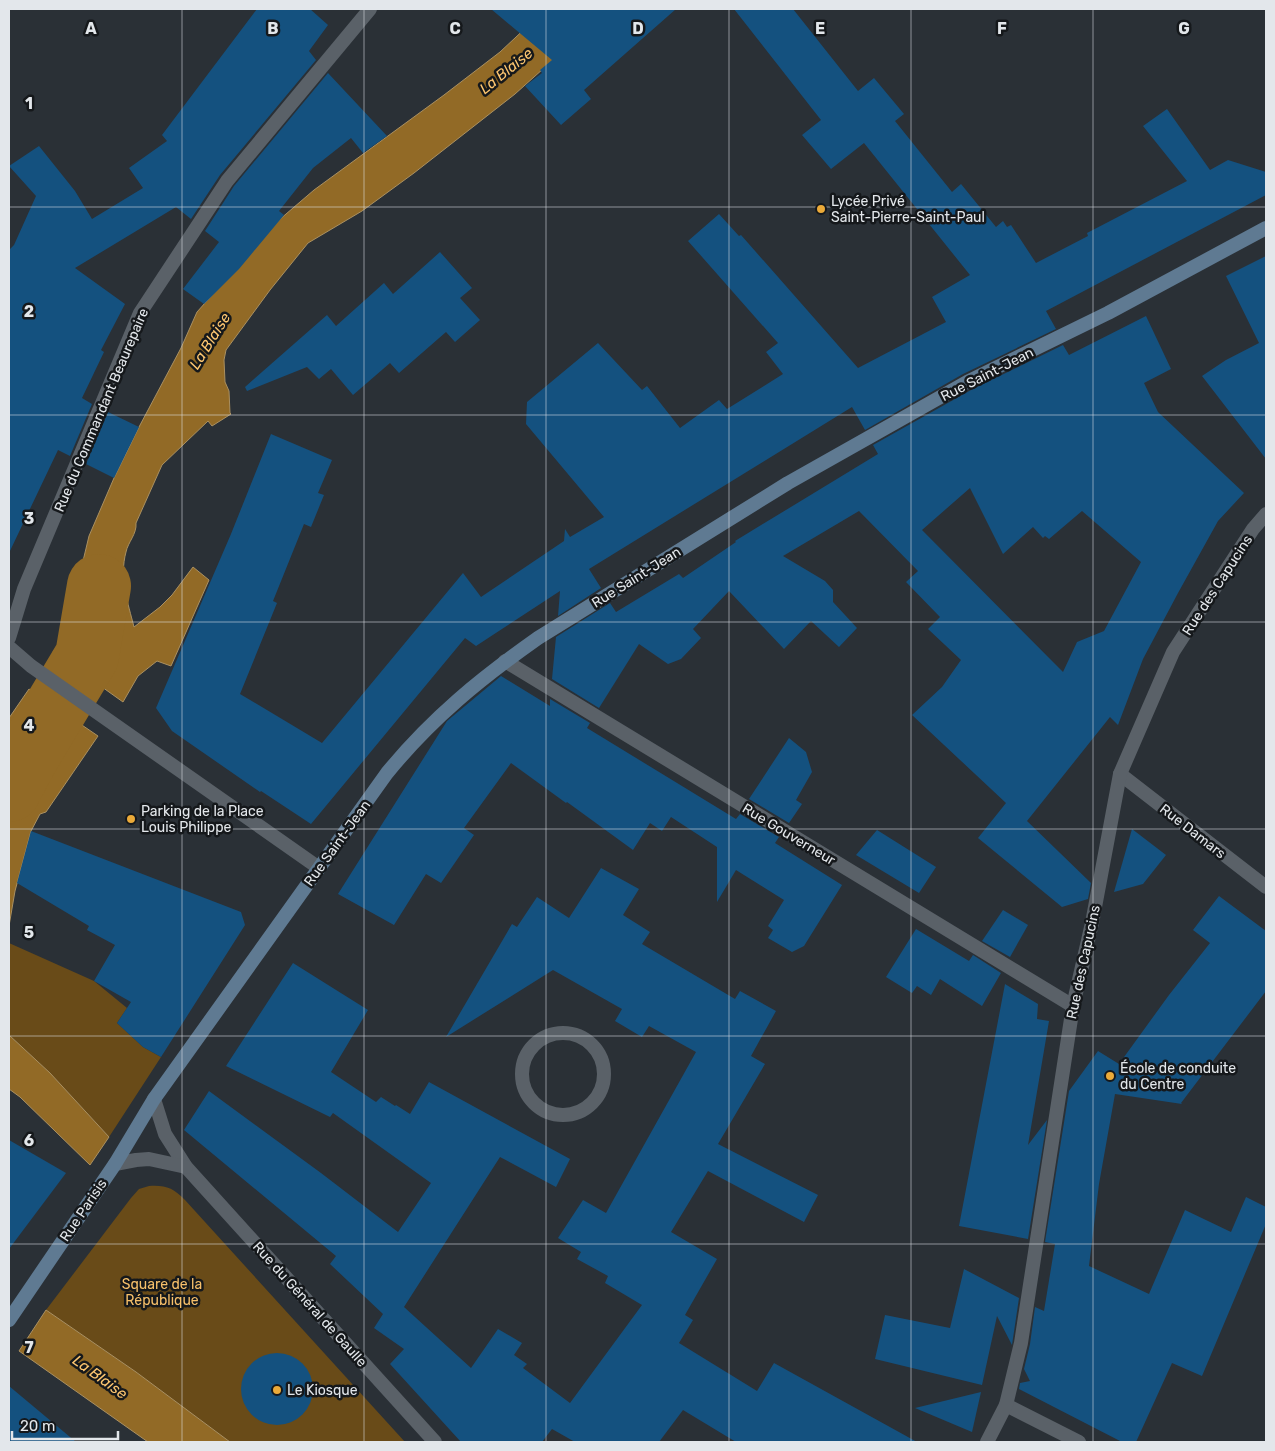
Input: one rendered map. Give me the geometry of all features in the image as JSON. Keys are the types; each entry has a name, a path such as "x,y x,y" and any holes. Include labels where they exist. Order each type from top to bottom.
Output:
{"main road":[{"name":"Rue Saint-Jean","path":"154,1099 387,773 410,745 459,698 505,661 538,638 796,478 967,382 1108,313 1266,228"},
{"name":"Rue Parisis","path":"9,1320 115,1164 154,1099"}],"street":[{"name":"Rue du Commandant Beaurepaire","path":"9,638 24,589 140,313 227,181 370,9"},
{"name":"Rue des Capucins","path":"987,1442 1006,1405 1021,1343 1073,1006 1092,923 1120,774 1174,652 1253,529 1266,514"},
{"path":"9,647 31,666 318,868"},
{"name":"Rue Gouverneur","path":"505,661 1073,1006"},
{"name":"Rue Damars","path":"1120,774 1266,887"},
{"path":"561,1032 575,1034 588,1040 598,1050 604,1063 605,1077 602,1090 595,1101 585,1110 572,1115 546,1112 535,1104 527,1094 522,1082 522,1068 526,1054 535,1043 547,1036 561,1032"},
{"name":"Rue du Général de Gaulle","path":"154,1099 165,1134 186,1167 435,1442"},
{"path":"115,1164 149,1159 186,1167"},
{"path":"1006,1405 1079,1442"}],"green space":[{"path":"9,943 94,981 127,1008 117,1023 143,1047 161,1057 109,1137 50,1073 9,1035"},
{"name":"Square de la République","path":"149,1186 169,1188 185,1200 405,1442 230,1442 136,1372 46,1310 131,1198 139,1189"}],"water":[{"path":"546,9 610,9 515,94 414,173 362,211 308,243 270,290 226,350 224,360 225,382 229,391 231,414 212,426 208,421 162,465 127,548 123,571 127,600 134,627 172,595 193,567 209,580 171,666 157,661 138,676 123,702 53,652 65,636 89,536 114,478 181,348 197,312 279,220 314,190 500,52"},
{"path":"29,689 98,736 46,812 40,814 31,831 15,891 9,926 9,718"},
{"path":"9,1035 50,1073 109,1137 90,1165 20,1097 9,1089"},
{"path":"46,1310 136,1372 230,1442 148,1442 19,1351"}],"building":[{"path":"257,9 310,9 328,25 309,51 316,60 220,175 191,219 176,207 75,268 125,304 101,350 104,352 82,398 92,404 70,456 58,450 9,553 9,250 14,245 36,196 9,166 39,146 75,191 92,219 143,188 129,168 167,141 162,135"},
{"path":"491,9 676,9 584,90 591,99 561,125 525,86 542,73 540,70 552,60"},
{"path":"734,9 793,9 858,91 874,78 904,114 895,121 952,192 961,184 996,227 1003,221 1007,227 1011,225 1036,263 1088,236 1087,233 1187,181 1143,126 1167,109 1210,170 1228,160 1266,172 1266,195 1046,311 1056,329 963,374 865,430 852,407 589,569 601,588 558,616 560,591 476,646 465,638 311,824 260,792 172,731 156,708 231,534 271,434 332,460 318,493 324,495 311,527 304,524 273,601 277,603 240,694 322,743 463,573 481,597 564,541 565,529 570,537 604,517 526,424 527,402 598,343 642,390 647,386 680,428 719,400 727,409 783,374 766,352 778,343 688,241 719,214 739,236 741,235 858,368 946,322 932,297 970,275 864,143 831,169 802,135 821,120"},
{"path":"328,73 387,136 363,153 351,138 313,168 279,211 284,215 239,269 204,304 183,289 219,242 205,231 234,186"},
{"path":"440,252 472,288 460,298 480,320 455,342 446,332 399,373 390,363 353,395 331,369 319,379 307,367 247,391 245,387 327,315 336,326 384,283 393,294"},
{"path":"1266,256 1266,459 1202,376 1226,360 1259,343 1226,276"},
{"path":"1146,316 1171,369 1144,383 1158,412 1244,493 1218,521 1178,593 1143,659 1118,725 1110,717 1027,821 1091,883 1088,899 1062,907 978,838 1006,803 912,715 942,687 961,660 928,629 940,617 906,582 918,571 859,511 783,556 825,581 833,590 833,602 857,628 839,647 811,621 784,649 729,591 693,629 701,638 681,659 668,664 639,644 599,708 552,679 556,637 610,603 616,612 679,574 683,578 735,541 878,454 873,445 971,390 1063,345 1069,355","holes":["970,488 1003,554 1033,527 1043,538 1045,536 1049,539 1082,511 1141,562 1104,631 1077,642 1063,672 922,530"]},
{"path":"108,412 139,427 114,478 86,464"},
{"path":"501,676 550,706 550,699 590,723 587,728 736,819 740,814 779,837 775,843 842,885 804,946 792,952 768,938 773,930 768,926 784,900 736,870 717,902 717,847 671,817 662,831 650,823 633,850 511,763 464,828 474,835 441,883 426,874 394,925 338,894 447,721"},
{"path":"789,738 806,752 812,772 796,800 802,804 789,823 749,799"},
{"path":"1132,829 1166,855 1143,884 1114,892"},
{"path":"877,830 936,867 919,893 856,855"},
{"path":"31,831 241,912 245,925 161,1057 143,1047 117,1023 131,1002 94,981 115,945 87,930 89,926 17,883"},
{"path":"601,868 639,889 623,915 650,932 642,944 735,999 740,991 776,1011 751,1056 765,1064 718,1144 818,1195 804,1222 708,1171 671,1232 717,1259 685,1315 693,1320 679,1343 757,1391 774,1363 917,1442 736,1442 683,1410 659,1442 575,1442 552,1429 542,1442 461,1442 390,1364 404,1349 374,1328 383,1314 330,1264 336,1256 184,1130 209,1091 398,1232 431,1183 333,1113 330,1117 226,1066 293,963 368,1010 331,1072 376,1102 381,1097 410,1114 429,1082 570,1159 556,1187 500,1157 404,1307 471,1368 498,1329 522,1343 514,1355 527,1364 523,1368 570,1403 642,1305 605,1283 608,1276 577,1259 581,1252 558,1238 583,1200 606,1213 696,1052 649,1026 642,1037 615,1021 622,1009 553,970 446,1037 512,924 517,927 537,897 569,918"},
{"path":"1219,896 1266,931 1266,991 1182,1104 1115,1094 1099,1184 1089,1266 1149,1294 1185,1210 1231,1232 1246,1197 1266,1207 1266,1224 1202,1376 1172,1363 1136,1442 1122,1442 1019,1389 1020,1383 1030,1381 1024,1369 1030,1344 1035,1307 1044,1311 1055,1244 1045,1242 1069,1091 1098,1051 1119,1064 1169,995 1210,943 1193,930"},
{"path":"1003,910 1028,925 1010,957 982,941"},
{"path":"916,929 969,961 973,955 1001,973 982,1006 940,979 931,995 917,986 912,993 886,977"},
{"path":"1005,984 1038,1004 1037,1019 1049,1021 1028,1145 1047,1120 1028,1239 959,1226"},
{"path":"9,1140 66,1173 9,1249"},
{"path":"964,1269 1019,1298 1012,1345 997,1316 982,1385 875,1359 885,1315 950,1328"},
{"name":"Le Kiosque","path":"284,1353 303,1363 311,1375 313,1389 311,1403 303,1415 291,1423 270,1425 251,1415 243,1403 241,1382 251,1363 263,1355"},
{"path":"9,1386 76,1442 9,1442"},
{"path":"981,1392 972,1432 915,1408"}],"waterway":[{"name":"La Blaise","path":"9,790 87,656 99,586"}],"place":[{"name":"Lycée Privé Saint-Pierre-Saint-Paul","path":"821,209"},
{"name":"Parking de la Place Louis Philippe","path":"131,819"},
{"name":"École de conduite du Centre","path":"1110,1076"},
{"name":"Le Kiosque","path":"277,1390"}]}
